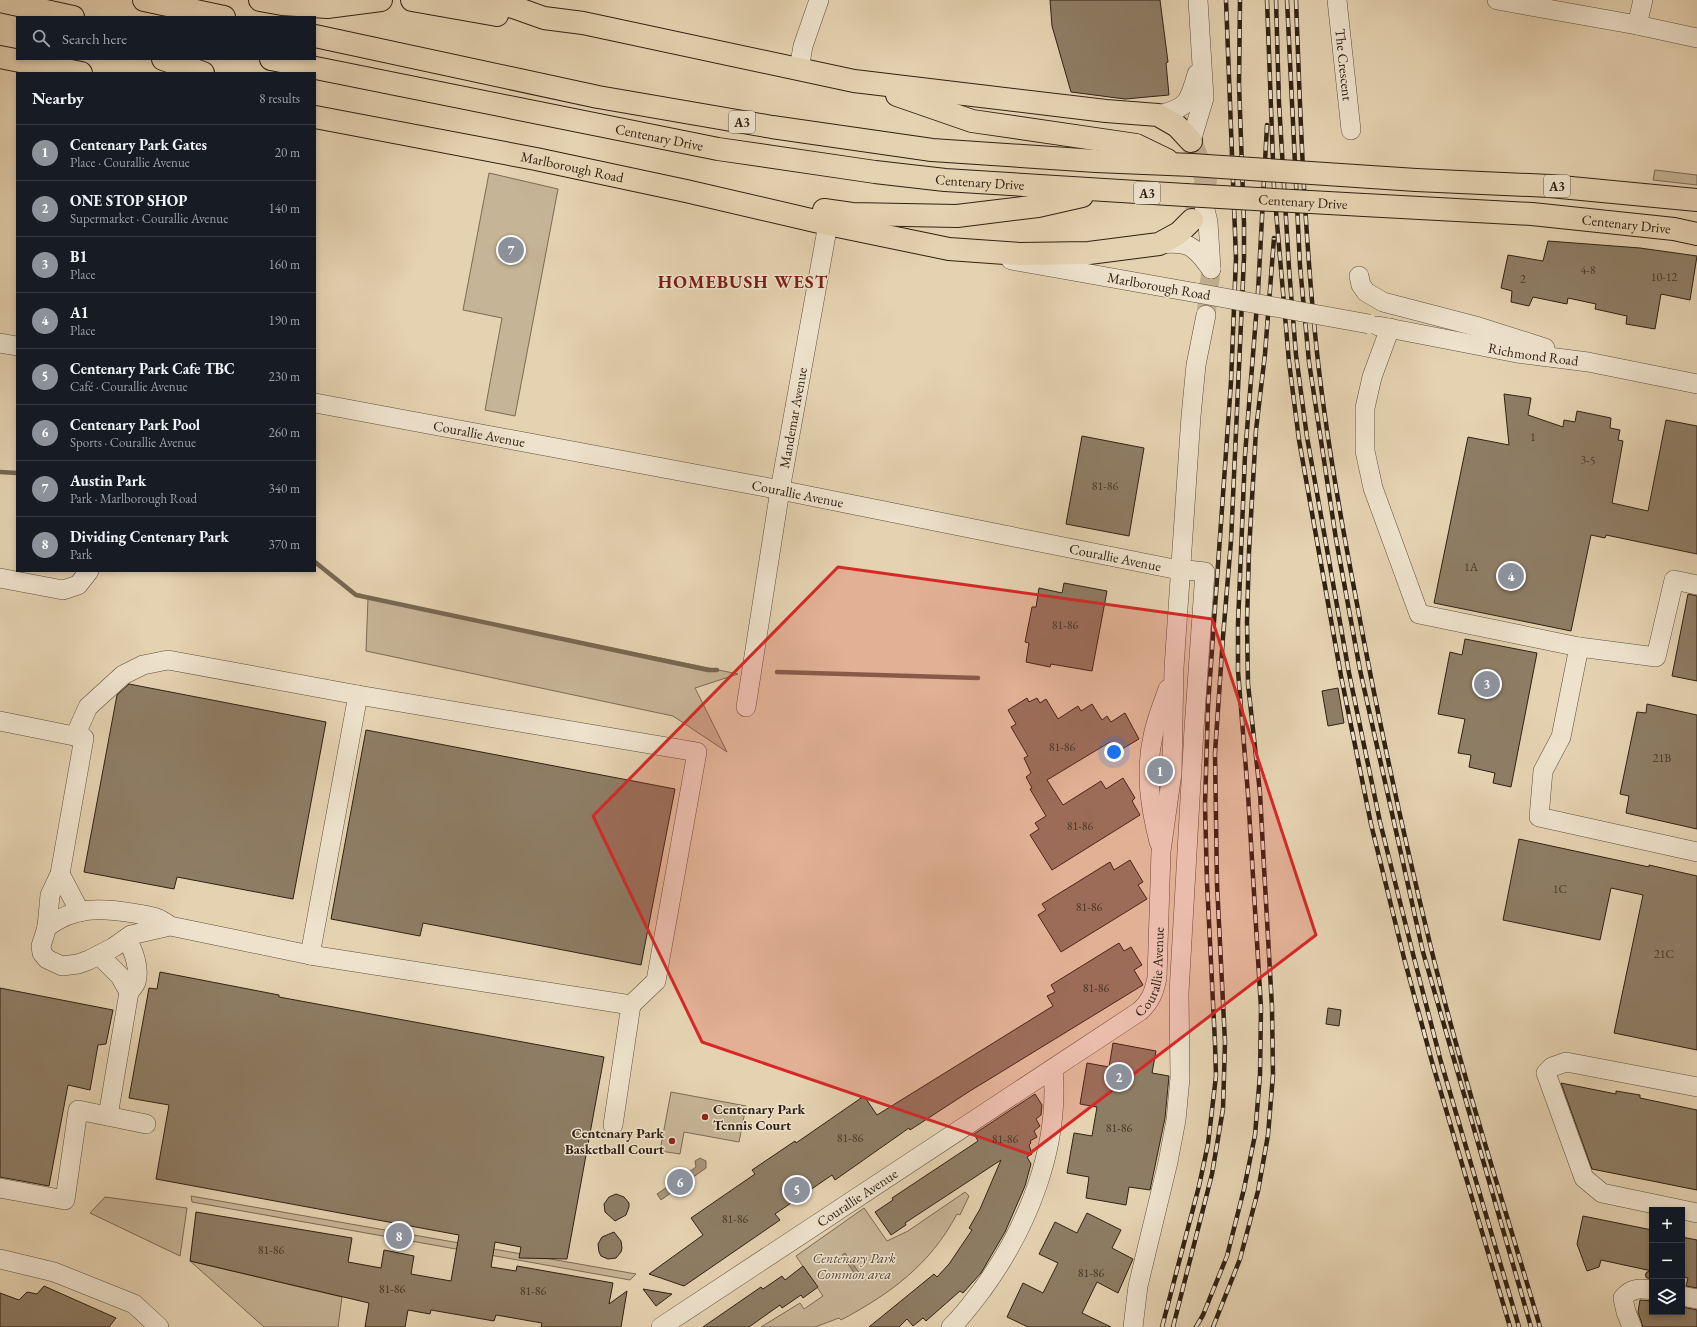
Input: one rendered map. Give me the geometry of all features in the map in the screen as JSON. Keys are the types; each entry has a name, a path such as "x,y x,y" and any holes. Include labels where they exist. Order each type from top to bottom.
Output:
{"highway":[{"path":"144,0 219,16"},
{"path":"260,0 282,4 307,3 327,7 382,0"},
{"path":"412,0 509,17 544,18 583,23 854,81 1158,115 1177,126 1191,140"},
{"path":"480,0 513,7 544,18"},
{"path":"0,1 41,13 65,16"},
{"name":"Centenary Drive","path":"316,36 598,97 772,127 932,150 1096,161 1183,164 1416,180 1550,186 1697,200"},
{"path":"0,57 76,72"},
{"path":"166,60 200,72"},
{"name":"Centenary Drive","path":"276,60 718,149 882,173 945,180 1108,191 1532,214 1674,229 1697,234"},
{"path":"854,81 972,121 1136,146 1183,164"},
{"name":"Marlborough Road","path":"316,117 536,159 686,191 828,224 949,249 1020,254 1089,253 1159,244"},
{"path":"686,191 852,214 957,216 1038,206 1108,191"},
{"path":"1159,244 1179,233 1192,220"}],"street":[{"path":"799,69 803,46 819,0"},
{"path":"1191,140 1204,98 1198,0"},
{"name":"The Crescent","path":"1337,0 1351,130"},
{"path":"1497,0 1637,25 1697,38"},
{"path":"1637,25 1643,0"},
{"path":"1158,115 1176,110 1191,97 1201,55"},
{"path":"1159,244 1178,242 1191,246 1211,269 1208,222 1202,197"},
{"name":"Mandemar Avenue","path":"746,707 780,490 828,224"},
{"name":"Marlborough Road","path":"949,249 1369,324"},
{"path":"1359,276 1361,285 1366,292 1383,302 1479,327 1588,362"},
{"path":"1133,1327 1138,1286 1168,1162 1176,1120 1180,1078 1180,977 1204,572 1182,569 1195,372 1206,315"},
{"name":"Richmond Road","path":"1369,324 1517,353 1588,362 1697,384"},
{"path":"1390,328 1372,377 1365,408 1365,451 1373,488 1419,614 1579,647 1656,657 1674,580 1697,585"},
{"path":"0,343 16,346"},
{"name":"Courallie Avenue","path":"316,403 780,490 1169,568 1182,569 1174,668 1172,773 1161,851 1157,978 1154,994 1148,1004 1140,1011 1053,1069 661,1327"},
{"path":"0,578 63,590 78,585 88,572"},
{"path":"1579,647 1561,737 1543,771 1539,817 1697,852"},
{"path":"75,736 88,707 123,675 143,665 168,660 358,695 697,752 656,981 630,1005 613,1125"},
{"name":"Courallie Avenue","path":"1161,851 1151,812 1148,784 1149,757 1153,734 1174,668"},
{"path":"310,955 358,695"},
{"path":"0,721 84,738 60,874 50,895 47,927 41,946 42,953 51,961 62,966 78,964 99,955 129,937 170,926"},
{"path":"1149,757 1173,759"},
{"path":"60,874 80,912"},
{"path":"47,927 64,916 97,909 159,918 170,926 310,955 630,1005"},
{"path":"108,1116 129,992 136,984 138,972 130,945 125,920 115,912"},
{"path":"99,955 120,976 129,992"},
{"path":"1697,1088 1566,1062 1552,1067 1546,1073 1584,1178 1602,1193 1697,1213"},
{"path":"951,1327 960,1319 994,1274 1015,1237 1031,1202 1043,1169 1054,1111 1053,1069"},
{"path":"0,1188 65,1200 78,1110 146,1124"},
{"path":"0,1259 54,1272 134,1304 160,1327"},
{"path":"1632,1327 1626,1312 1623,1298 1628,1292 1640,1288 1649,1290"},
{"path":"1685,1297 1697,1299"}],"highlighted area":[{"path":"838,567 1212,619 1316,935 1029,1154 702,1042 593,816"}],"green space":[{"path":"1655,170 1697,175 1697,185 1653,180"},
{"path":"489,173 558,189 515,416 485,410 502,318 463,310"},
{"path":"368,598 738,674 695,688 727,752 673,716 366,651"},
{"name":"Centenary Park Tennis Court","path":"671,1092 746,1106 739,1142 684,1132 680,1154 660,1151"},
{"name":"Centenary Park Common area","path":"965,1192 969,1196 960,1215 957,1214 934,1248 907,1276 876,1300 841,1320 839,1318 815,1327 761,1327 800,1303 804,1309 823,1296 796,1256 864,1208 887,1241 908,1231"},
{"path":"191,1196 636,1274 630,1280 192,1202"},
{"path":"105,1197 187,1208 180,1256 90,1213"},
{"path":"190,1261 342,1297 338,1327 264,1327"}],"shaded area":[{"path":"700,1158 706,1161 706,1168 661,1200 657,1194 696,1167 695,1161"},
{"path":"845,1253 863,1278 859,1280 842,1255"}],"building":[{"path":"1050,0 1160,0 1168,62 1166,63 1169,95 1125,99 1071,92 1052,26"},
{"path":"1548,241 1640,248 1697,256 1690,300 1661,294 1655,329 1626,324 1627,316 1595,309 1596,304 1568,298 1567,304 1533,297 1529,306 1511,302 1512,291 1501,288 1508,255 1543,261"},
{"path":"1504,394 1531,398 1528,415 1563,427 1564,420 1575,422 1577,411 1611,418 1610,428 1620,430 1618,440 1623,441 1612,503 1648,511 1666,420 1697,426 1697,554 1606,535 1605,538 1591,535 1571,631 1434,603 1468,437 1509,445"},
{"path":"1082,436 1144,448 1129,536 1066,524"},
{"path":"1064,583 1107,591 1092,671 1051,664 1050,667 1026,662 1029,643 1025,642 1032,607 1036,607 1039,588 1062,593"},
{"path":"1688,594 1697,596 1697,681 1672,676"},
{"path":"1465,639 1537,653 1511,787 1493,783 1495,773 1469,767 1471,755 1458,753 1465,719 1438,714 1450,652 1462,655"},
{"path":"129,684 326,722 293,899 177,877 174,889 84,872 117,695"},
{"path":"1338,688 1344,723 1328,726 1322,691"},
{"path":"1027,698 1029,702 1037,698 1040,703 1046,699 1058,719 1078,706 1081,711 1092,704 1102,720 1107,716 1111,722 1125,713 1139,739 1117,752 1110,742 1047,780 1063,805 1101,781 1106,789 1123,778 1135,798 1132,801 1140,815 1052,870 1030,835 1039,829 1035,823 1046,816 1030,789 1032,788 1026,777 1031,773 1024,758 1028,756 1011,727 1016,724 1008,710"},
{"path":"1647,704 1697,715 1697,829 1626,813 1629,796 1620,794 1637,712 1646,713"},
{"path":"366,730 675,789 641,965 423,923 420,936 331,919"},
{"path":"1519,839 1697,876 1697,1050 1614,1033 1643,895 1611,888 1600,940 1503,920"},
{"path":"1130,860 1143,882 1138,885 1147,899 1061,952 1038,915 1046,910 1042,904 1110,862 1114,870"},
{"path":"1119,943 1124,951 1131,947 1142,965 1134,970 1143,985 970,1091 910,1130 909,1128 835,1180 832,1175 775,1214 780,1220 684,1286 649,1274 703,1235 691,1218 755,1174 752,1170 795,1141 796,1143 864,1096 877,1115 1053,1006 1047,996 1055,992 1051,985"},
{"path":"160,972 279,995 279,997 604,1057 567,1259 519,1258 521,1247 495,1242 491,1267 516,1271 517,1266 613,1283 609,1304 627,1291 621,1327 541,1327 542,1323 496,1315 494,1321 431,1310 430,1314 408,1310 405,1327 365,1327 369,1303 190,1261 196,1212 352,1238 348,1262 381,1268 384,1250 414,1256 411,1274 451,1281 459,1235 156,1179 169,1105 129,1098 149,988 157,989"},
{"path":"0,988 113,1010 106,1044 98,1045 90,1090 68,1085 49,1186 0,1177"},
{"path":"1328,1008 1341,1010 1339,1026 1326,1024"},
{"path":"1113,1043 1156,1051 1152,1073 1169,1076 1165,1118 1150,1190 1129,1187 1126,1205 1086,1198 1089,1177 1067,1173 1074,1133 1092,1136 1097,1107 1080,1104 1087,1063 1109,1067"},
{"path":"1561,1083 1616,1094 1616,1091 1640,1095 1640,1098 1697,1110 1697,1190 1592,1169"},
{"path":"1035,1094 1042,1105 1041,1115 1036,1119 1040,1126 1034,1131 1037,1137 1030,1141 1031,1143 1029,1145 1032,1154 1027,1157 1031,1164 1025,1186 1005,1232 981,1273 963,1293 960,1291 926,1321 923,1318 913,1326 907,1319 899,1327 869,1327 934,1274 937,1277 949,1264 972,1230 969,1228 980,1209 1001,1160 905,1223 906,1225 891,1235 875,1212 893,1200 892,1198 978,1141 974,1134"},
{"path":"616,1194 624,1197 629,1203 629,1207 626,1215 615,1221 605,1212 604,1204 609,1197"},
{"path":"1087,1213 1121,1230 1112,1248 1133,1259 1118,1293 1097,1282 1082,1313 1111,1327 1028,1327 1007,1317 1023,1283 1043,1293 1058,1263 1039,1254 1055,1222 1077,1233"},
{"path":"1583,1216 1649,1229 1649,1270 1601,1260 1599,1267 1587,1271 1577,1244"},
{"path":"614,1232 621,1241 622,1248 621,1252 616,1258 608,1259 601,1256 598,1244 602,1237"},
{"path":"1685,1238 1697,1240 1697,1288 1686,1286 1688,1278 1685,1278"},
{"path":"803,1266 818,1287 803,1298 801,1295 782,1308 780,1305 749,1327 703,1327 761,1287 763,1289 782,1276 785,1280"},
{"path":"1649,1271 1649,1279 1646,1278 1646,1272"},
{"path":"44,1286 116,1318 109,1327 0,1327 0,1293 19,1300 27,1292 37,1294"},
{"path":"643,1289 672,1294 656,1306"},
{"path":"1640,1300 1649,1301 1649,1315 1685,1315 1685,1308 1697,1310 1697,1327 1643,1327 1638,1312"}],"waterway":[{"path":"0,472 16,473"},
{"path":"316,563 356,595 708,670 717,670"},
{"path":"777,672 978,678"}],"tunnel":[{"path":"1191,141 1206,180 1202,197 1195,213"},
{"path":"1206,315 1211,269"}],"railway":[{"path":"1162,1327 1199,1186 1208,1144 1216,1076 1205,805 1208,706 1231,382 1236,258 1226,0"},
{"path":"1173,1327 1212,1174 1223,1109 1225,1042 1217,884 1215,753 1231,541 1244,258 1239,84 1240,0"},
{"path":"1267,0 1274,188 1289,362 1299,440 1341,676 1371,824 1404,958 1432,1062 1510,1327"},
{"path":"1276,0 1279,103 1296,355 1307,437 1349,673 1380,822 1441,1062 1519,1327"},
{"path":"1287,0 1300,266 1309,362 1336,539 1360,670 1423,952 1531,1327"},
{"path":"1296,0 1305,208 1311,291 1318,365 1348,556 1371,679 1390,769 1431,948 1469,1091 1540,1327"},
{"path":"1196,1327 1203,1315 1227,1256 1244,1189 1255,1135 1260,1075 1261,1008 1248,794 1238,671 1238,624 1245,455 1258,292 1267,125"},
{"path":"1213,1327 1240,1259 1258,1191 1268,1135 1273,1075 1272,1007 1260,793 1248,684 1247,622 1249,551 1256,430 1265,354 1274,238"}],"place":[{"name":"Austin Park","path":"511,250"},
{"name":"A1","path":"1511,576"},
{"name":"B1","path":"1487,684"},
{"name":"Centenary Park Gates","path":"1160,771"},
{"name":"ONE STOP SHOP","path":"1119,1077"},
{"name":"Centenary Park Tennis Court","path":"705,1117"},
{"name":"Centenary Park Basketball Court","path":"672,1141"},
{"name":"Centenary Park Pool","path":"680,1182"},
{"name":"Centenary Park Cafe TBC","path":"797,1190"},
{"name":"Dividing Centenary Park","path":"399,1236"}],"district":[{"name":"HOMEBUSH WEST","path":"743,281"}]}
